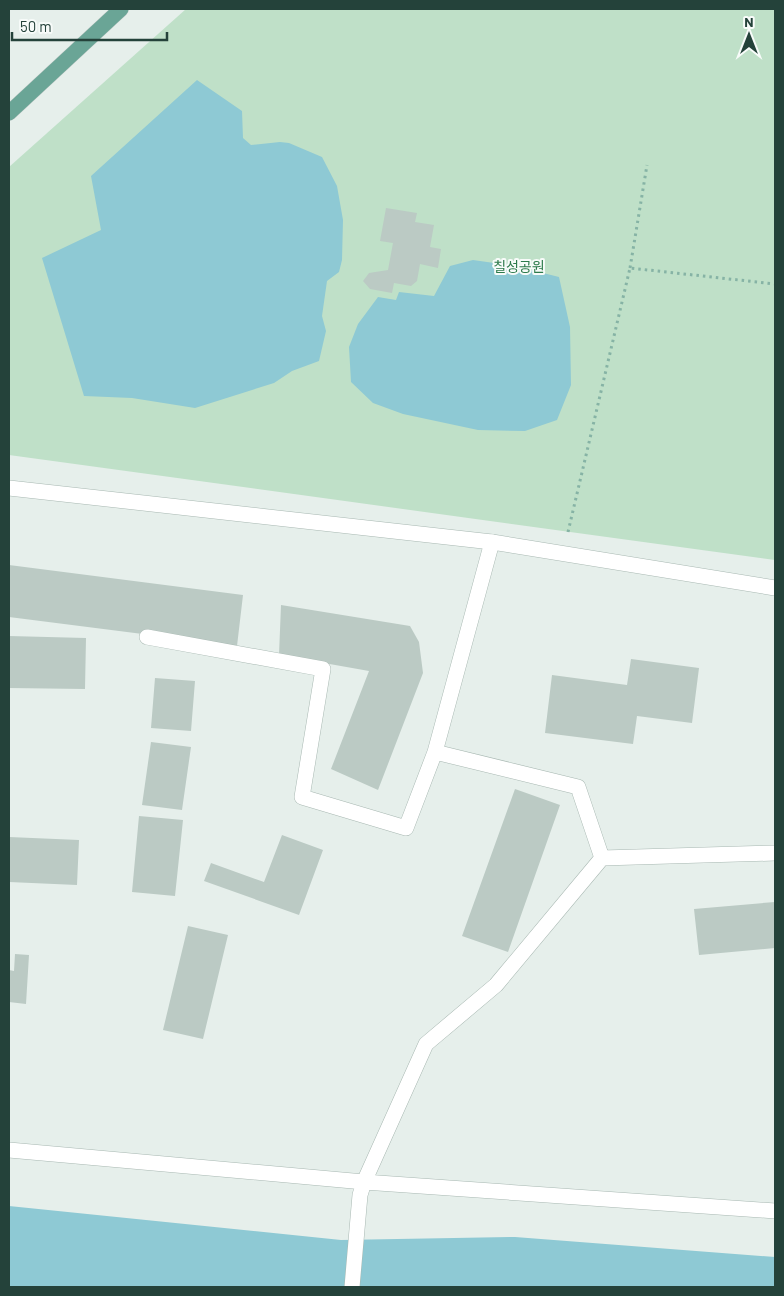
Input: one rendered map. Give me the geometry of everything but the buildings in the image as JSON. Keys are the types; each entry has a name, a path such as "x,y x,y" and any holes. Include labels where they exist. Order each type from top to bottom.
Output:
{"main road":[{"path":"9,113 121,9"}],"street":[{"path":"9,488 492,542 775,588"},
{"path":"147,637 323,670 302,797 406,828 435,752 492,542"},
{"path":"435,752 578,787 602,858"},
{"path":"352,1287 362,1188 426,1044 496,984 602,858 775,853"},
{"path":"9,1150 362,1188 775,1211"}],"path":[{"path":"568,532 630,268 647,165"},
{"path":"630,268 775,284"}],"green space":[{"name":"칠성공원","path":"186,9 775,9 775,560 9,455 9,167"}],"water":[{"path":"197,80 242,111 243,138 251,145 289,143 322,157 337,186 343,220 342,260 339,272 327,281 322,316 326,331 319,361 292,371 274,383 195,408 132,398 84,396 42,258 101,230 91,176"},
{"path":"473,260 515,266 559,277 570,327 571,385 557,420 525,431 478,430 403,414 373,403 351,382 349,347 358,324 378,297 396,300 399,292 434,296 450,266"},
{"path":"9,1206 341,1240 515,1237 775,1257 775,1287 9,1287"}]}
